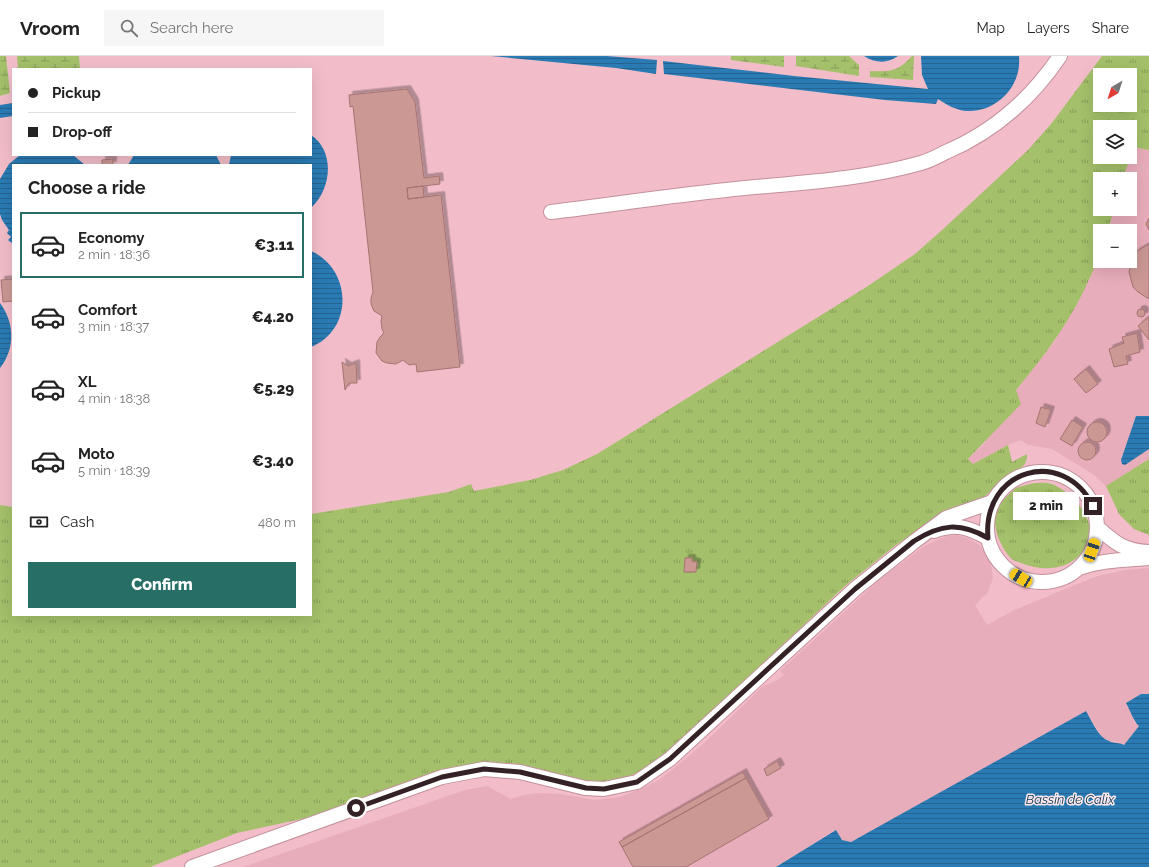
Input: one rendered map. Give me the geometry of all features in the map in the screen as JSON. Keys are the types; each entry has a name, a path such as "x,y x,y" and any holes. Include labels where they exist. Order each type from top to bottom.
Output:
{"street":[{"path":"551,212 697,193 865,176 922,163 966,144 990,129 1024,100 1060,56"},
{"path":"1039,472 1055,473 1074,482 1088,497 1096,517 1097,527 1096,539 1086,560 1069,575 1047,582 1021,578 1008,570 997,559 988,538 987,526 988,514 992,502 1005,486 1023,475 1039,472"},
{"path":"192,867 442,777 477,770 484,769 520,772 586,788 604,789 637,782 670,759 855,589 946,518 992,502"},
{"path":"923,536 946,527 974,530 988,538"},
{"path":"1097,527 1111,540 1122,547 1136,552 1149,552"},
{"path":"1078,568 1089,564 1103,562 1149,558"}],"shaded area":[{"path":"1137,148 1149,150 1149,459 1106,486 1094,475 1052,449 1028,445 1021,440 1010,444 973,464 968,459 984,444 1016,390 1055,341 1094,268 1137,268 1137,224 1110,224 1112,216 1137,216 1137,172 1125,172 1127,164 1137,164"},
{"path":"957,535 970,539 978,544 986,553 991,564 993,578 988,592 975,605 987,625 1014,610 1097,576 1125,570 1149,568 1149,694 1141,694 1126,703 1133,715 1134,722 1139,726 1124,745 1120,742 1109,741 1102,737 1086,711 851,842 842,840 835,830 776,867 243,867 465,790 487,786 511,799 523,795 539,793 560,794 595,800 620,797 645,787 660,779 703,744 763,686 776,681 784,675 780,671 880,579 923,547 947,536"}],"green space":[{"path":"0,56 6,56 10,93 0,96"},
{"path":"17,56 79,56 80,68 18,68"},
{"path":"731,56 784,56 784,67 731,60"},
{"path":"796,56 849,56 859,65 859,76 796,66"},
{"path":"914,56 913,80 870,77 870,71 893,70 898,68"},
{"path":"1102,56 1149,56 1149,150 1137,148 1137,120 1093,120 1093,164 1128,164 1125,172 1093,172 1093,216 1112,216 1110,224 1093,224 1093,268 1095,268 1076,306 1058,335 1016,390 1021,404 968,459 973,464 1008,445 1012,462 1027,454 1025,464 1002,481 983,498 931,522 896,545 845,586 669,752 643,770 627,777 615,780 595,782 570,779 524,765 508,763 477,764 311,817 237,833 150,867 0,867 0,505 12,507 12,616 312,616 312,514 449,492 471,484 474,491 530,480 563,470 597,454 868,286 915,254 1027,151 1051,124 1093,68"},
{"path":"1149,459 1149,535 1134,529 1119,514 1106,486"},
{"path":"1034,483 1050,483 1071,496 1085,514 1089,524 1090,535 1087,545 1080,555 1074,560 1060,567 1044,568 1029,566 1014,560 1010,558 998,537 995,526 995,515 999,505 1016,488"}],"water":[{"path":"491,56 607,56 657,60 656,74 616,68"},
{"path":"864,56 898,56 894,59 881,62"},
{"path":"921,56 1019,56 1019,67 1012,87 1005,96 988,107 966,111 952,107 938,99 936,104 885,100 664,74 663,61 928,89 922,75"},
{"path":"12,103 12,116 0,118 0,105"},
{"path":"312,136 319,142 324,151 328,171 323,191 312,207 312,164 229,164 231,156 312,156"},
{"path":"19,156 74,156 84,164 12,164 12,243 8,240 11,237 7,233 9,230 0,214 0,179 9,164"},
{"path":"133,156 216,156 220,164 129,164"},
{"path":"312,252 325,260 334,271 340,285 342,299 341,314 335,327 325,339 312,346"},
{"path":"0,303 5,311 11,327 11,344 5,361 0,368"},
{"path":"1136,416 1149,416 1149,449 1125,465 1122,464 1121,460"},
{"name":"Bassin de Calix","path":"1141,694 1149,694 1149,867 776,867 836,830 842,840 851,842 1086,711 1096,728 1105,739 1124,745 1139,726 1126,703"}],"building":[{"path":"407,89 415,102 424,178 439,176 440,184 407,188 408,199 441,195 460,367 417,372 416,364 409,365 403,360 396,364 387,363 382,361 376,353 377,342 384,333 381,321 382,316 374,311 371,304 373,292 353,106 350,107 349,95"},
{"path":"113,159 113,164 102,164 102,160"},
{"path":"423,186 424,197 408,199 407,188"},
{"path":"1149,218 1149,230 1146,224"},
{"path":"1149,244 1149,299 1133,287 1129,272 1130,268 1137,268 1137,251"},
{"path":"12,279 12,301 3,302 1,280"},
{"path":"1141,309 1144,310 1144,316 1141,317 1138,316 1137,313 1138,310"},
{"path":"1147,318 1149,321 1149,340 1138,326"},
{"path":"1137,333 1140,352 1126,356 1128,364 1114,367 1109,349 1124,343 1122,337"},
{"path":"342,362 348,366 356,363 357,383 349,383 345,390"},
{"path":"1086,369 1098,384 1086,393 1074,379"},
{"path":"1041,407 1051,410 1045,427 1036,423"},
{"path":"1072,420 1083,427 1072,446 1060,439"},
{"path":"1097,422 1104,425 1107,432 1104,439 1097,442 1090,439 1087,432 1090,425"},
{"path":"1083,442 1091,442 1096,447 1094,458 1091,460 1083,460 1078,455 1078,447"},
{"path":"685,558 692,558 692,561 697,562 696,572 684,572"},
{"path":"777,761 781,768 767,776 764,769"},
{"path":"743,772 746,778 622,847 619,842"},
{"path":"746,778 769,819 686,867 633,867 622,847"}],"route":[{"path":"356,808 442,777 484,769 520,772 586,788 604,789 637,782 670,759 855,589 914,541 946,527 974,530 988,538 988,514 992,502 998,493 1014,479 1023,475 1039,472 1055,473 1065,476 1082,489 1093,506"}]}
